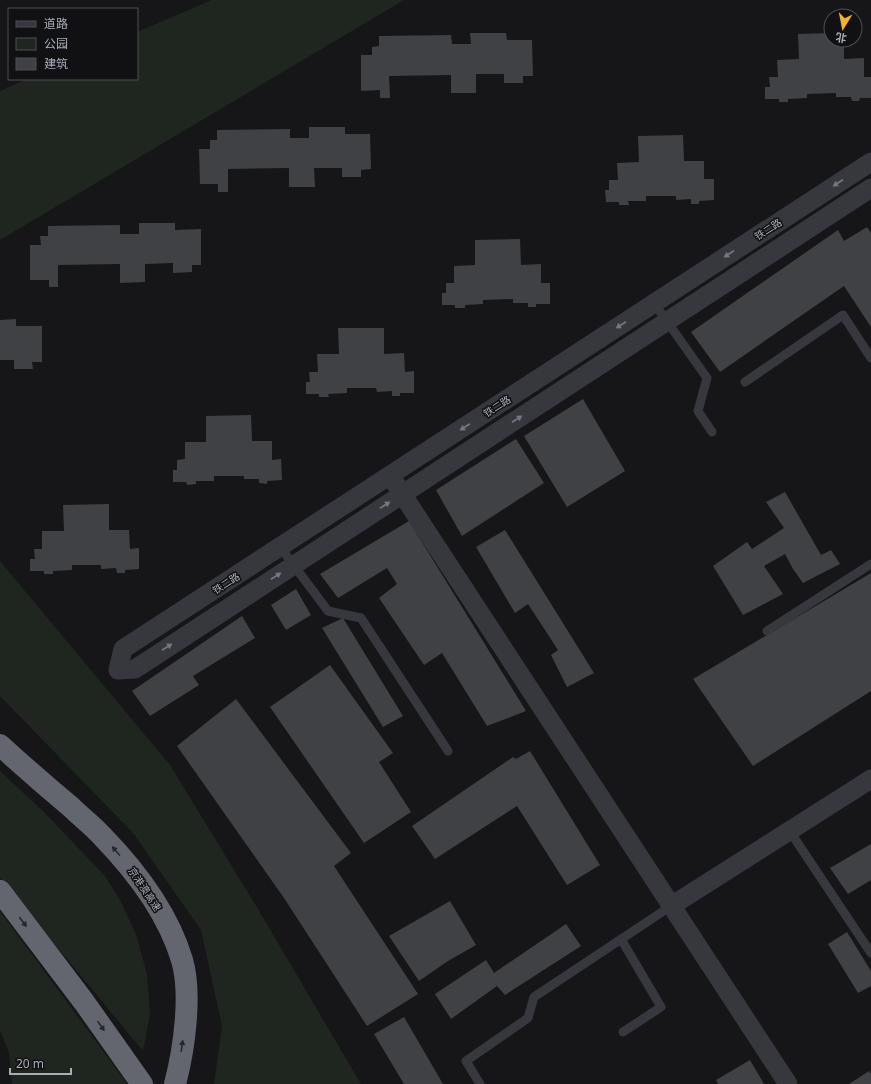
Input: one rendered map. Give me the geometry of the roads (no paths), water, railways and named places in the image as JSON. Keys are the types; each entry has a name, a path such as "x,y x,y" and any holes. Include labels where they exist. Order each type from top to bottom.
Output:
{"highway":[{"name":"京港澳高速","path":"4,747 102,835 137,875 157,906 182,962 186,987 186,1018 183,1044 175,1084"},
{"path":"0,891 84,1002 142,1084"}],"street":[{"name":"铁二路","path":"294,565 135,669 118,670 123,649 871,162"},
{"path":"294,565 871,188"},
{"path":"390,476 788,1084"},
{"path":"671,906 871,779"}],"lane":[{"path":"654,303 706,378 698,411 712,432"},
{"path":"745,382 843,315 871,358"},
{"path":"280,547 328,611 361,618 448,750"},
{"path":"767,631 871,564"},
{"path":"790,830 871,953"},
{"path":"480,1084 466,1061 528,1018 534,997 671,906"},
{"path":"621,939 661,1006 623,1032"}]}
